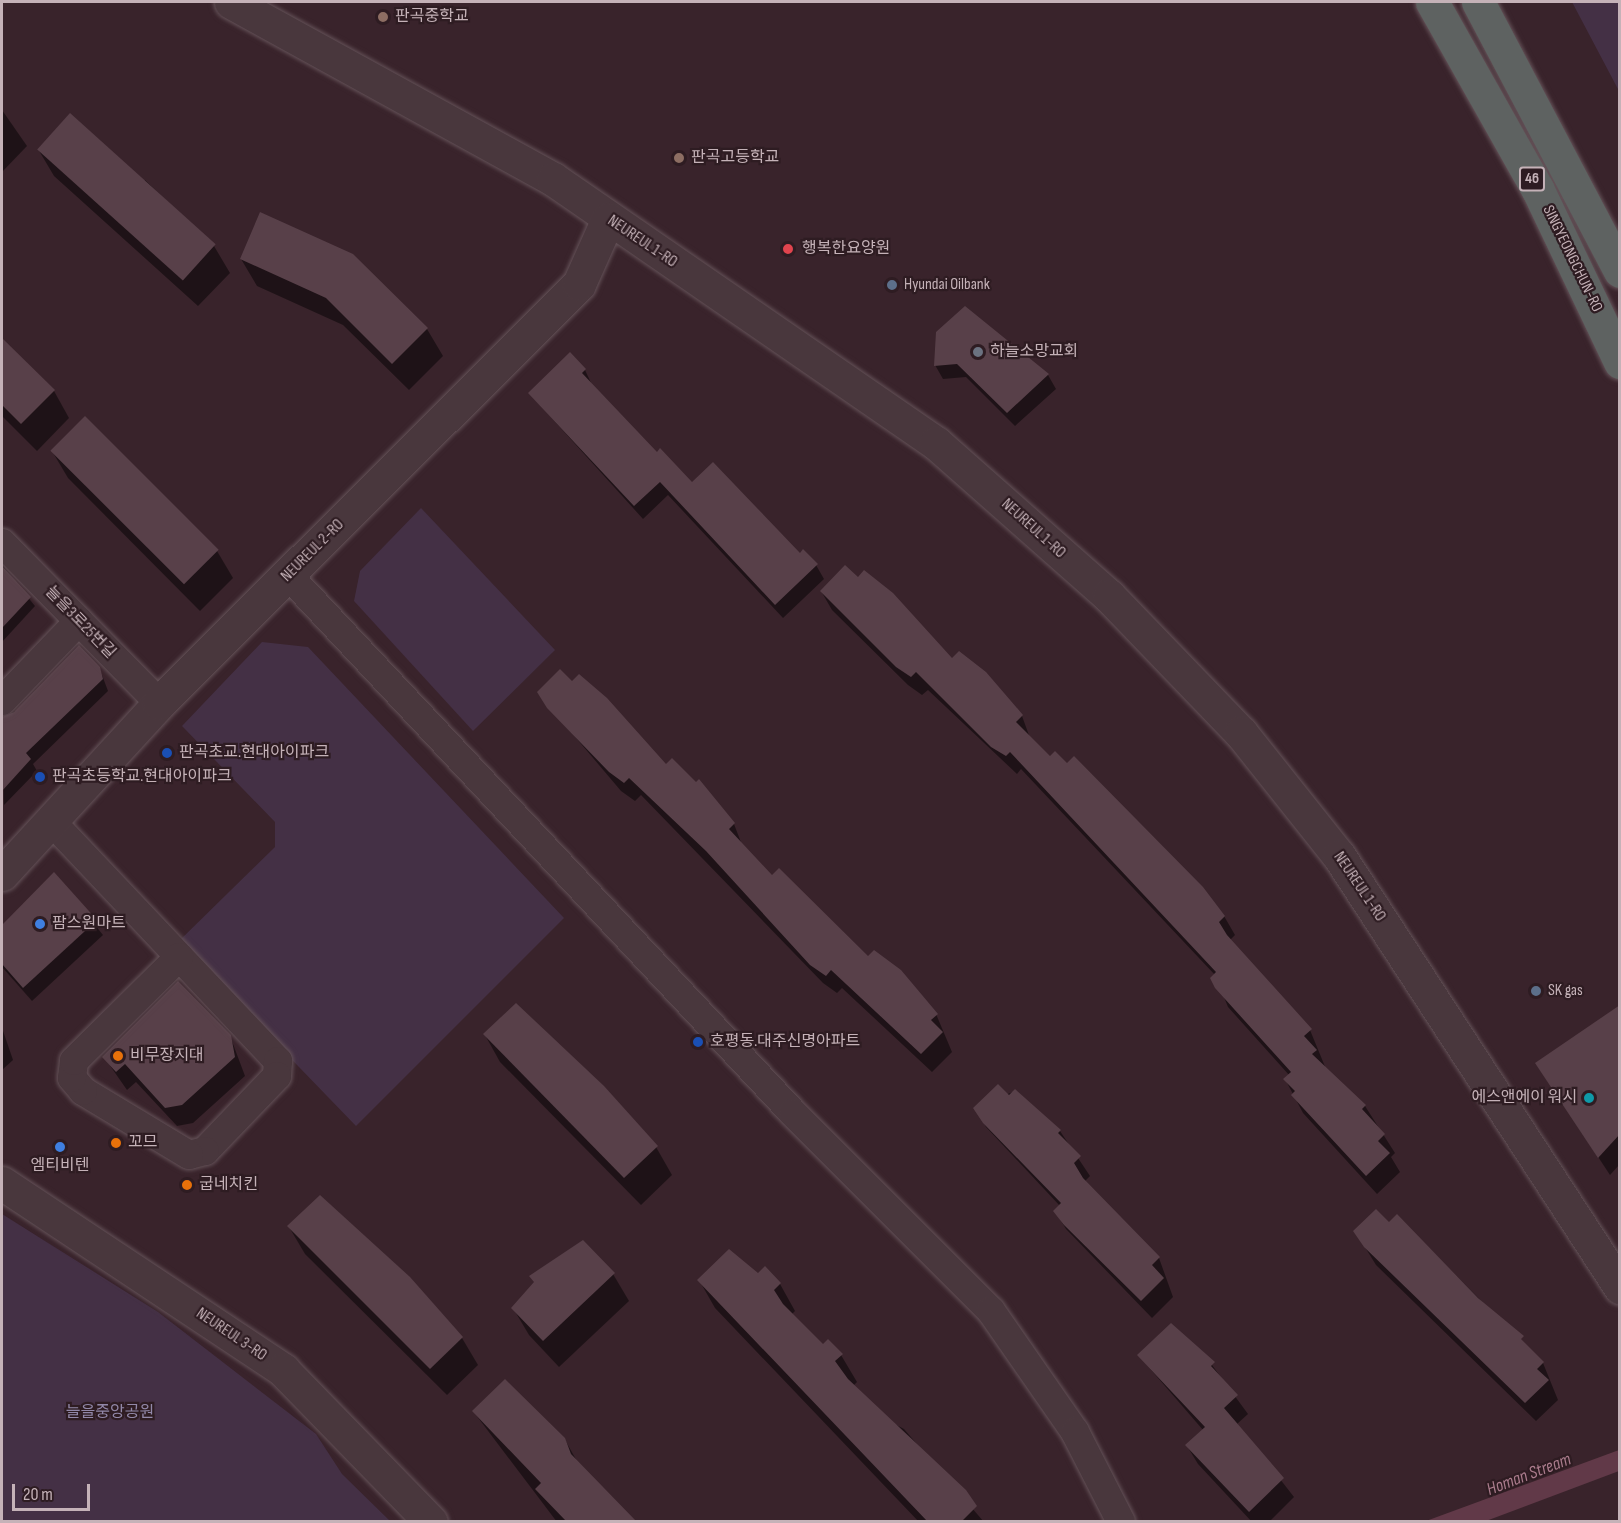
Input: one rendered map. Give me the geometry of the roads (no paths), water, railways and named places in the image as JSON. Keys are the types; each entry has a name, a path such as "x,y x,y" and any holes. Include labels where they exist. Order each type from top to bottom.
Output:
{"highway":[{"name":"SINGYEONGCHUN-RO","path":"1432,2 1527,169 1620,362"},
{"name":"46","path":"1478,2 1620,271"}],"street":[{"name":"NEUREUL 1-RO","path":"231,2 553,179 936,443 1109,596 1241,734 1339,856 1620,1287"},
{"name":"NEUREUL 2-RO","path":"2,874 159,704 579,284 608,219"},
{"name":"늘을3로25번길","path":"2,543 159,704"},
{"path":"288,575 793,1113 991,1311 1075,1432 1121,1521"},
{"path":"2,701 79,621"},
{"path":"52,822 278,1061 277,1076 205,1151 189,1155 83,1091 72,1078 75,1061 179,957"},
{"name":"NEUREUL 3-RO","path":"2,1183 283,1370 432,1521"}],"place":[{"name":"판곡중학교","path":"383,17"},
{"name":"판곡고등학교","path":"679,158"},
{"name":"행복한요양원","path":"788,249"},
{"name":"Hyundai Oilbank","path":"892,285"},
{"name":"하늘소망교회","path":"978,352"},
{"name":"판곡초교.현대아이파크","path":"167,753"},
{"name":"판곡초등학교.현대아이파크","path":"40,777"},
{"name":"팜스원마트","path":"40,924"},
{"name":"SK gas","path":"1536,991"},
{"name":"호평동.대주신명아파트","path":"698,1042"},
{"name":"비무장지대","path":"118,1056"},
{"name":"에스앤에이 워시","path":"1589,1098"},
{"name":"꼬므","path":"116,1143"},
{"name":"엠티비텐","path":"60,1147"},
{"name":"굽네치킨","path":"187,1185"}],"park label":[{"name":"늘을중앙공원","path":"110,1413"}],"water label":[{"name":"Homan Stream","path":"1529,1475"}]}
